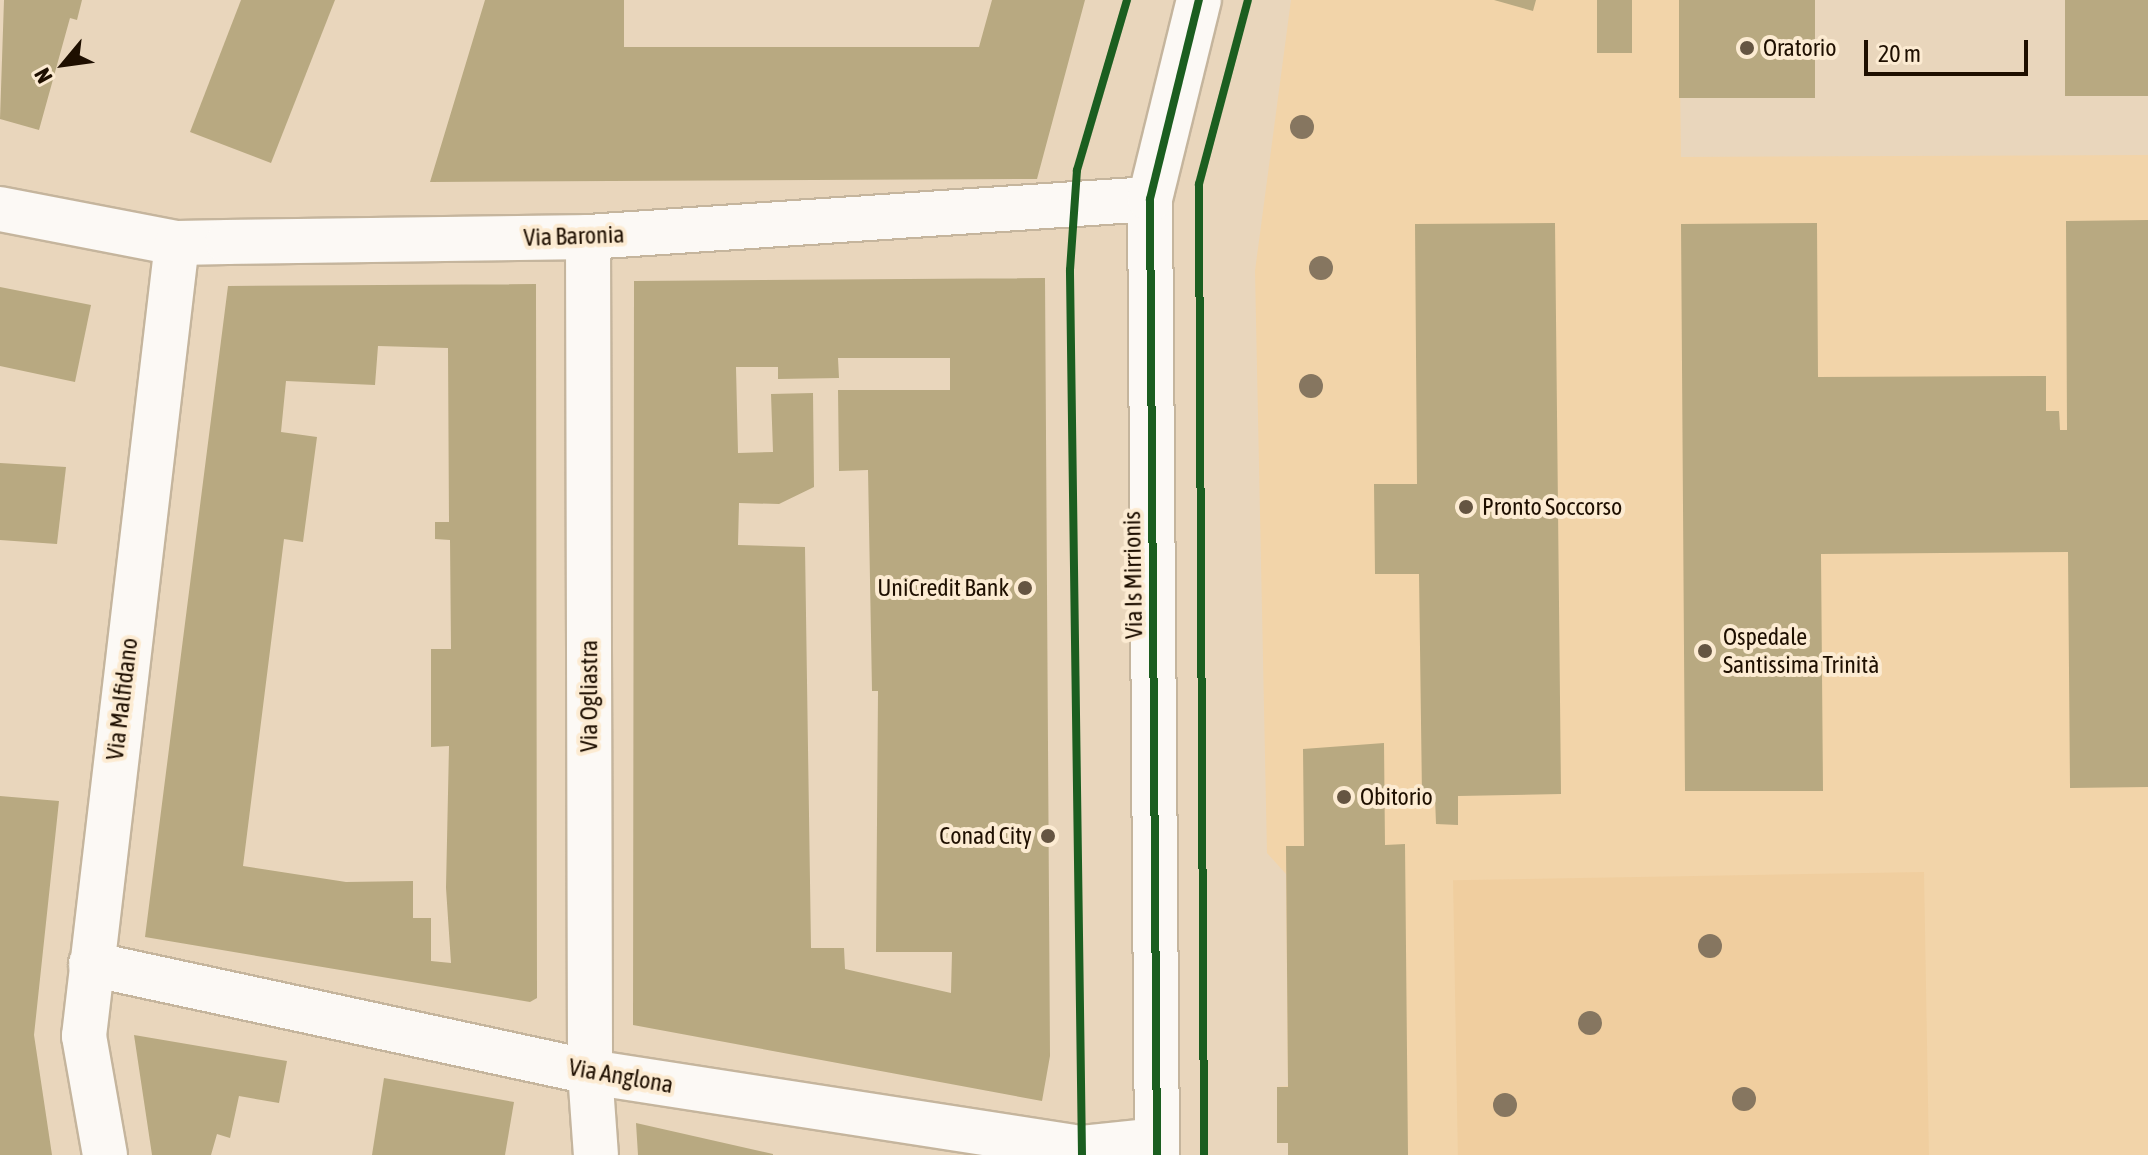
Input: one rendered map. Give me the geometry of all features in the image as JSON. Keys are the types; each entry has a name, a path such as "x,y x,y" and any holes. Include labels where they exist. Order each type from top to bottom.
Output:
{"street":[{"name":"Via Is Mirrionis","path":"1157,1147 1150,199 1199,0"},
{"name":"Via Baronia","path":"0,209 177,243 588,237 1150,199"},
{"name":"Via Ogliastra","path":"588,237 590,1072 596,1155"},
{"name":"Via Malfidano","path":"105,1155 84,1036 177,243"},
{"name":"Via Anglona","path":"91,964 590,1072 1082,1148 1157,1147"}],"shaded area":[{"name":"Ospedale Santissima Trinità","path":"1291,0 1679,0 1681,157 2148,155 2148,1155 1288,1155 1288,1143 1277,1143 1277,1087 1288,1086 1286,874 1267,853 1255,271"},
{"path":"1924,872 1929,1155 1458,1155 1453,880"}],"building":[{"path":"4,0 82,0 77,20 70,18 39,130 0,119"},
{"path":"241,0 335,0 271,163 190,132"},
{"path":"485,0 624,0 624,47 979,47 992,0 1085,0 1037,179 430,182"},
{"path":"1494,0 1536,0 1533,11"},
{"path":"1597,0 1632,0 1632,53 1597,53"},
{"name":"Oratorio","path":"1679,0 1815,0 1815,98 1679,98"},
{"path":"2065,0 2148,0 2148,96 2065,96"},
{"path":"2148,220 2148,787 2070,788 2068,552 1821,554 1823,791 1685,791 1681,224 1817,223 1818,377 2046,376 2046,411 2059,411 2060,430 2067,430 2066,221"},
{"name":"Pronto Soccorso","path":"1555,223 1561,794 1458,796 1458,825 1436,824 1435,797 1422,796 1419,574 1375,574 1374,484 1417,484 1415,224"},
{"path":"1045,278 1050,1056 1042,1101 633,1025 634,281","holes":["838,358 950,358 950,390 838,390 839,471 868,470 872,691 878,691 876,952 952,952 951,993 845,969 844,948 811,948 805,547 738,545 739,503 779,504 814,487 813,393 771,394 773,452 738,453 736,367 778,367 778,379 839,378"]},
{"path":"536,284 537,998 530,1002 145,937 228,286","holes":["378,346 448,348 449,522 435,522 435,539 450,540 451,649 431,649 431,747 449,746 446,888 451,963 431,961 431,918 413,918 413,881 346,882 243,866 284,539 303,542 317,437 281,432 286,381 375,385"]},
{"path":"0,287 91,305 75,382 0,366"},
{"path":"0,463 66,467 57,544 0,540"},
{"path":"1384,743 1385,845 1405,844 1408,1155 1288,1155 1288,1143 1277,1143 1277,1087 1288,1087 1286,846 1304,846 1303,749"},
{"path":"0,796 59,801 34,1035 52,1155 0,1155"},
{"path":"134,1035 287,1061 279,1103 239,1096 230,1138 217,1134 211,1155 152,1155"},
{"path":"384,1078 514,1102 505,1155 372,1155"},
{"path":"636,1123 773,1154 773,1155 638,1155"}],"cycle path":[{"path":"1082,1155 1070,270 1077,170 1127,0"},
{"path":"1157,1155 1150,199 1199,0"},
{"path":"1204,1155 1199,184 1248,0"}],"place":[{"name":"Oratorio","path":"1747,48"},
{"name":"Pronto Soccorso","path":"1466,507"},
{"name":"UniCredit Bank","path":"1025,588"},
{"name":"Ospedale Santissima Trinità","path":"1705,651"},
{"name":"Obitorio","path":"1344,797"},
{"name":"Conad City","path":"1048,836"}]}
